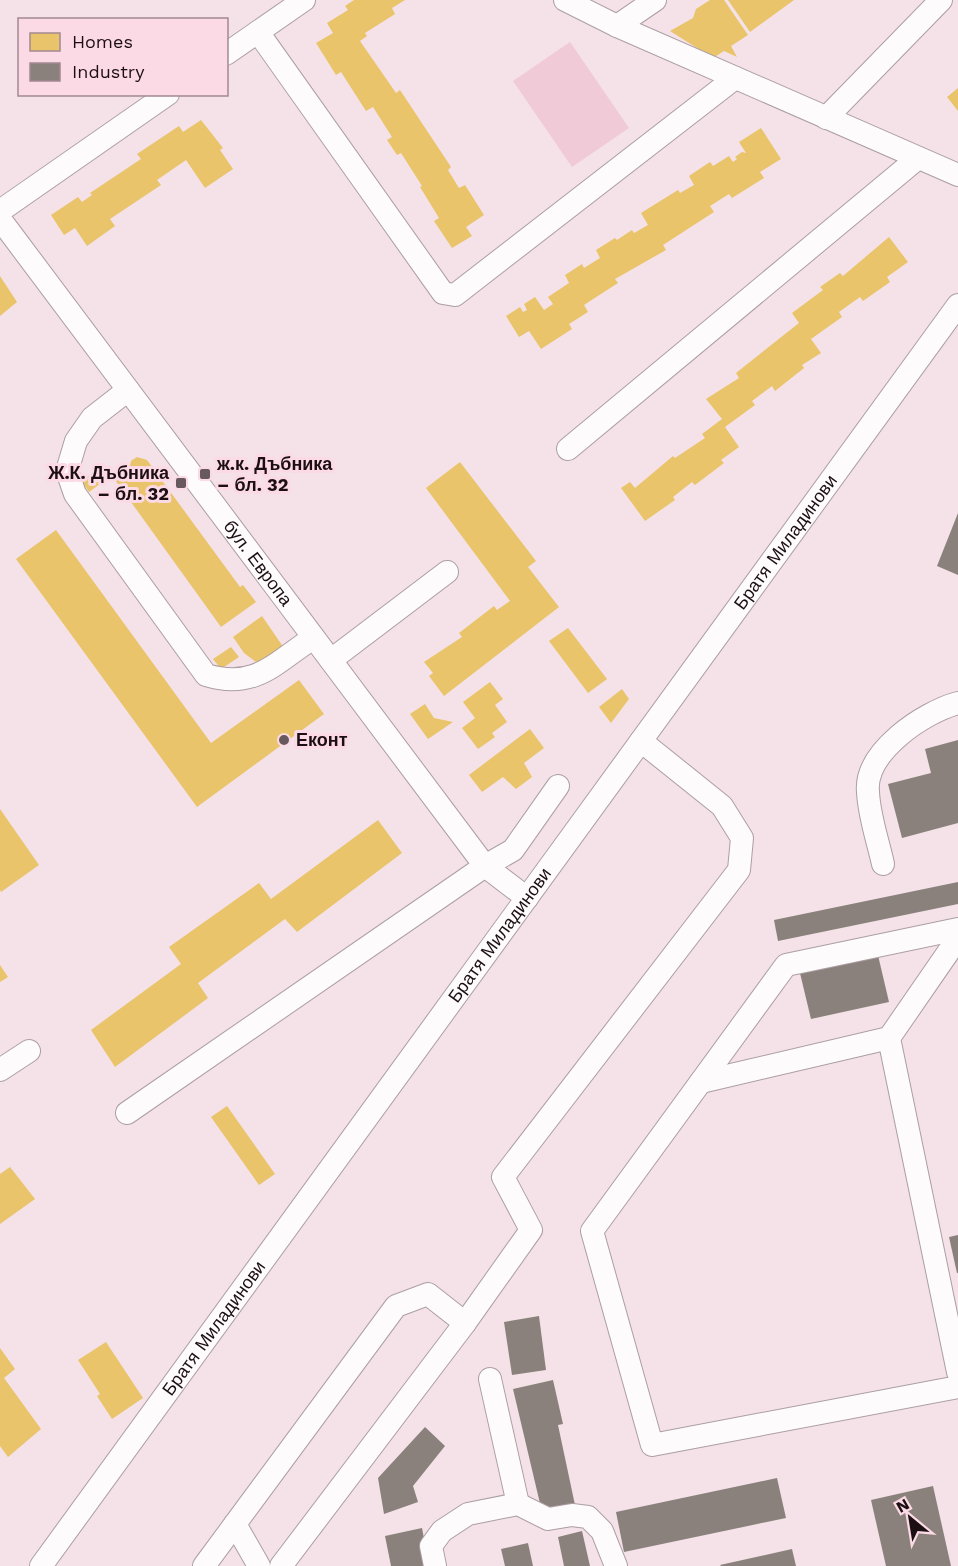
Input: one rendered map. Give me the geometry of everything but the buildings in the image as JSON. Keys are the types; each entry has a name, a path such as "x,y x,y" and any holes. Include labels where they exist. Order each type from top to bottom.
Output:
{"street":[{"path":"228,53 304,0"},
{"path":"565,0 616,26 958,175"},
{"path":"616,26 655,0"},
{"path":"826,118 941,0"},
{"path":"258,32 442,293 455,295 735,78"},
{"path":"0,211 165,96"},
{"path":"568,449 918,158"},
{"name":"бул. Европа","path":"0,219 485,866 527,898"},
{"name":"Братя Миладинови","path":"41,1566 958,305"},
{"path":"128,390 92,418 76,441 67,471 75,494 206,675 228,681 254,678 313,638"},
{"path":"331,660 447,572"},
{"path":"883,864 867,790 873,763 917,722 958,703"},
{"path":"281,1566 465,1323 531,1230 503,1177 738,870 742,838 722,806 641,741"},
{"path":"127,1113 485,866 513,850 558,786"},
{"path":"958,929 786,965 592,1231 652,1445 958,1387"},
{"path":"701,1082 889,1038 958,938"},
{"path":"889,1038 958,1372"},
{"path":"0,1071 29,1051"},
{"path":"204,1566 396,1306 428,1294 465,1323"},
{"path":"490,1379 518,1504"},
{"path":"435,1566 431,1546 442,1531 468,1514 518,1504 548,1519 572,1515 588,1517 602,1532 616,1566"},
{"path":"235,1524 259,1566"}],"shaded area":[{"path":"570,42 629,128 572,167 513,81"}],"place":[{"name":"ж.к. Дъбника – бл. 32","path":"205,474"},
{"name":"Ж.К. Дъбника – бл. 32","path":"181,483"},
{"name":"Еконт","path":"284,740"}]}
